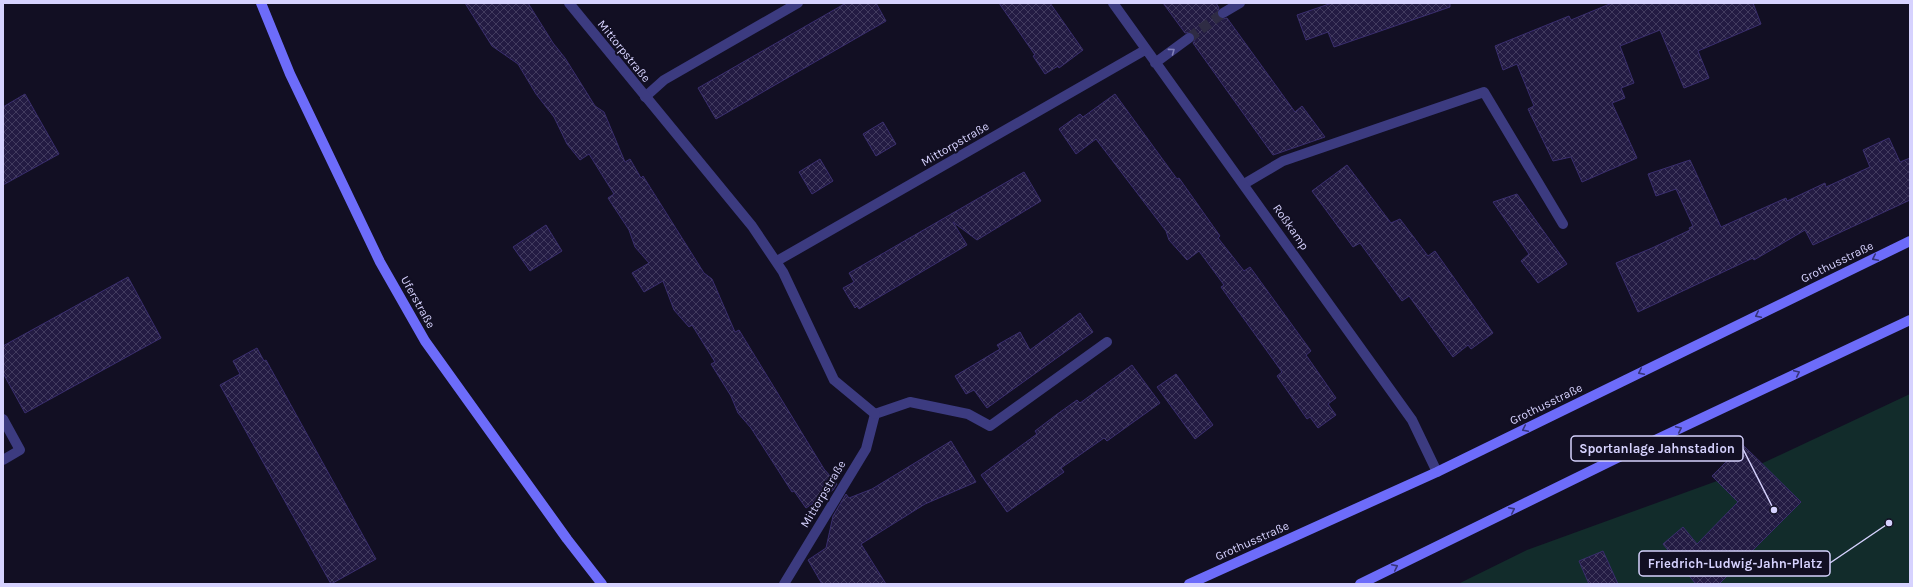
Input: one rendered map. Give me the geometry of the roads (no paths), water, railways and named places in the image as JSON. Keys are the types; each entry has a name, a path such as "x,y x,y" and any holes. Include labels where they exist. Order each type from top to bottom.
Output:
{"main road":[{"name":"Uferstraße","path":"261,3 290,74 380,262 425,341 567,539 602,584"},
{"name":"Grothusstraße","path":"1189,584 1437,472 1910,241"},
{"path":"1360,584 1615,459 1910,320"}],"street":[{"name":"Mittorpstraße","path":"569,3 752,226 777,261 802,308 834,380 875,414 866,449 784,584"},
{"name":"Mittorpstraße","path":"645,97 664,80 798,3"},
{"name":"Roßkamp","path":"1113,3 1145,50 1244,184 1412,420 1437,472"},
{"path":"1223,13 1240,3"},
{"path":"1155,63 1189,38"},
{"name":"Mittorpstraße","path":"777,261 1145,50"},
{"path":"1244,184 1283,161 1484,92 1563,224"},
{"path":"875,414 910,402 968,414 990,426 1107,342"},
{"path":"3,418 20,450 3,460"}],"tunnel":[{"path":"1189,38 1223,13"}],"place":[{"name":"Sportanlage Jahnstadion","path":"1774,510"},
{"name":"Friedrich-Ludwig-Jahn-Platz","path":"1889,523"}]}
